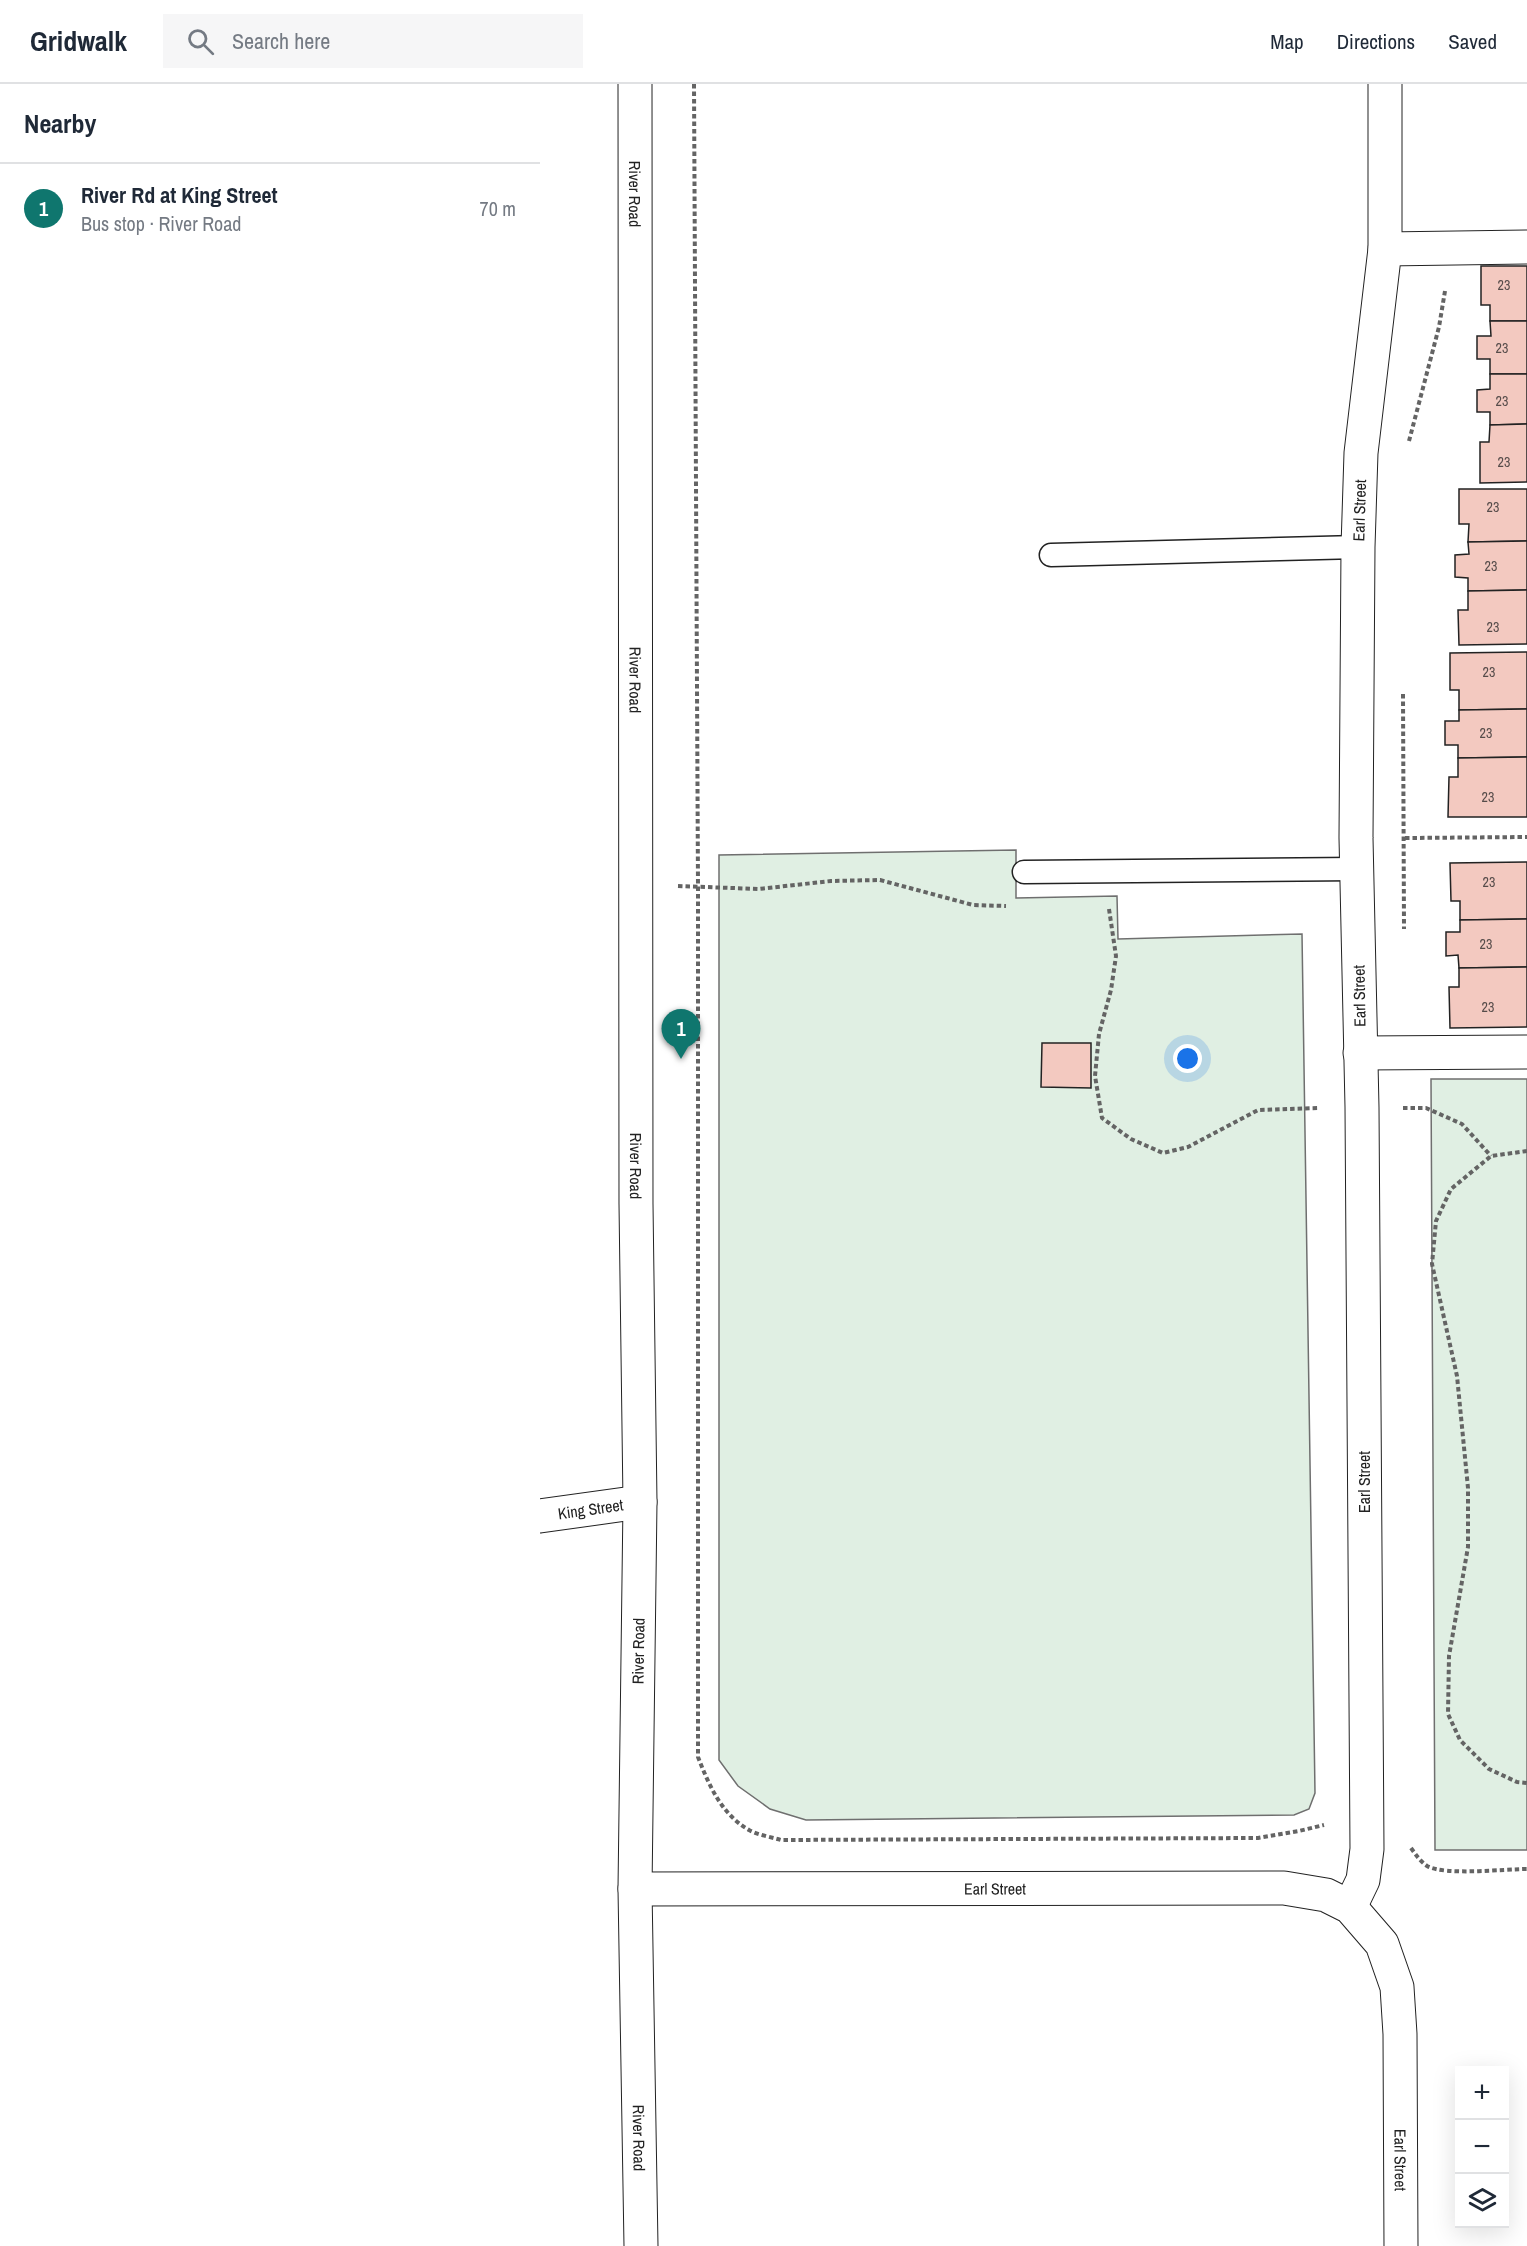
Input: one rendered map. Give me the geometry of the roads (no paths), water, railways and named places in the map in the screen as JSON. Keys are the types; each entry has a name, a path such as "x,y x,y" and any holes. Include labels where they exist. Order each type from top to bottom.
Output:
{"street":[{"name":"River Road","path":"635,84 636,1203 640,1502 635,1889 641,2246"},
{"name":"Earl Street","path":"1350,1907 1363,1880 1367,1849 1362,1107 1357,853 1358,547 1361,453 1385,249 1385,84"},
{"path":"1385,249 1527,247"},
{"path":"1360,1053 1527,1052"},
{"name":"King Street","path":"540,1516 640,1502"},
{"name":"Earl Street","path":"635,1889 1284,1888 1326,1895 1350,1907 1383,1944 1397,1987 1401,2246"}],"lane":[{"path":"1051,555 1358,547"},
{"path":"1024,872 1357,853"}],"place":[{"name":"River Rd at King Street","path":"681,1059"}]}
